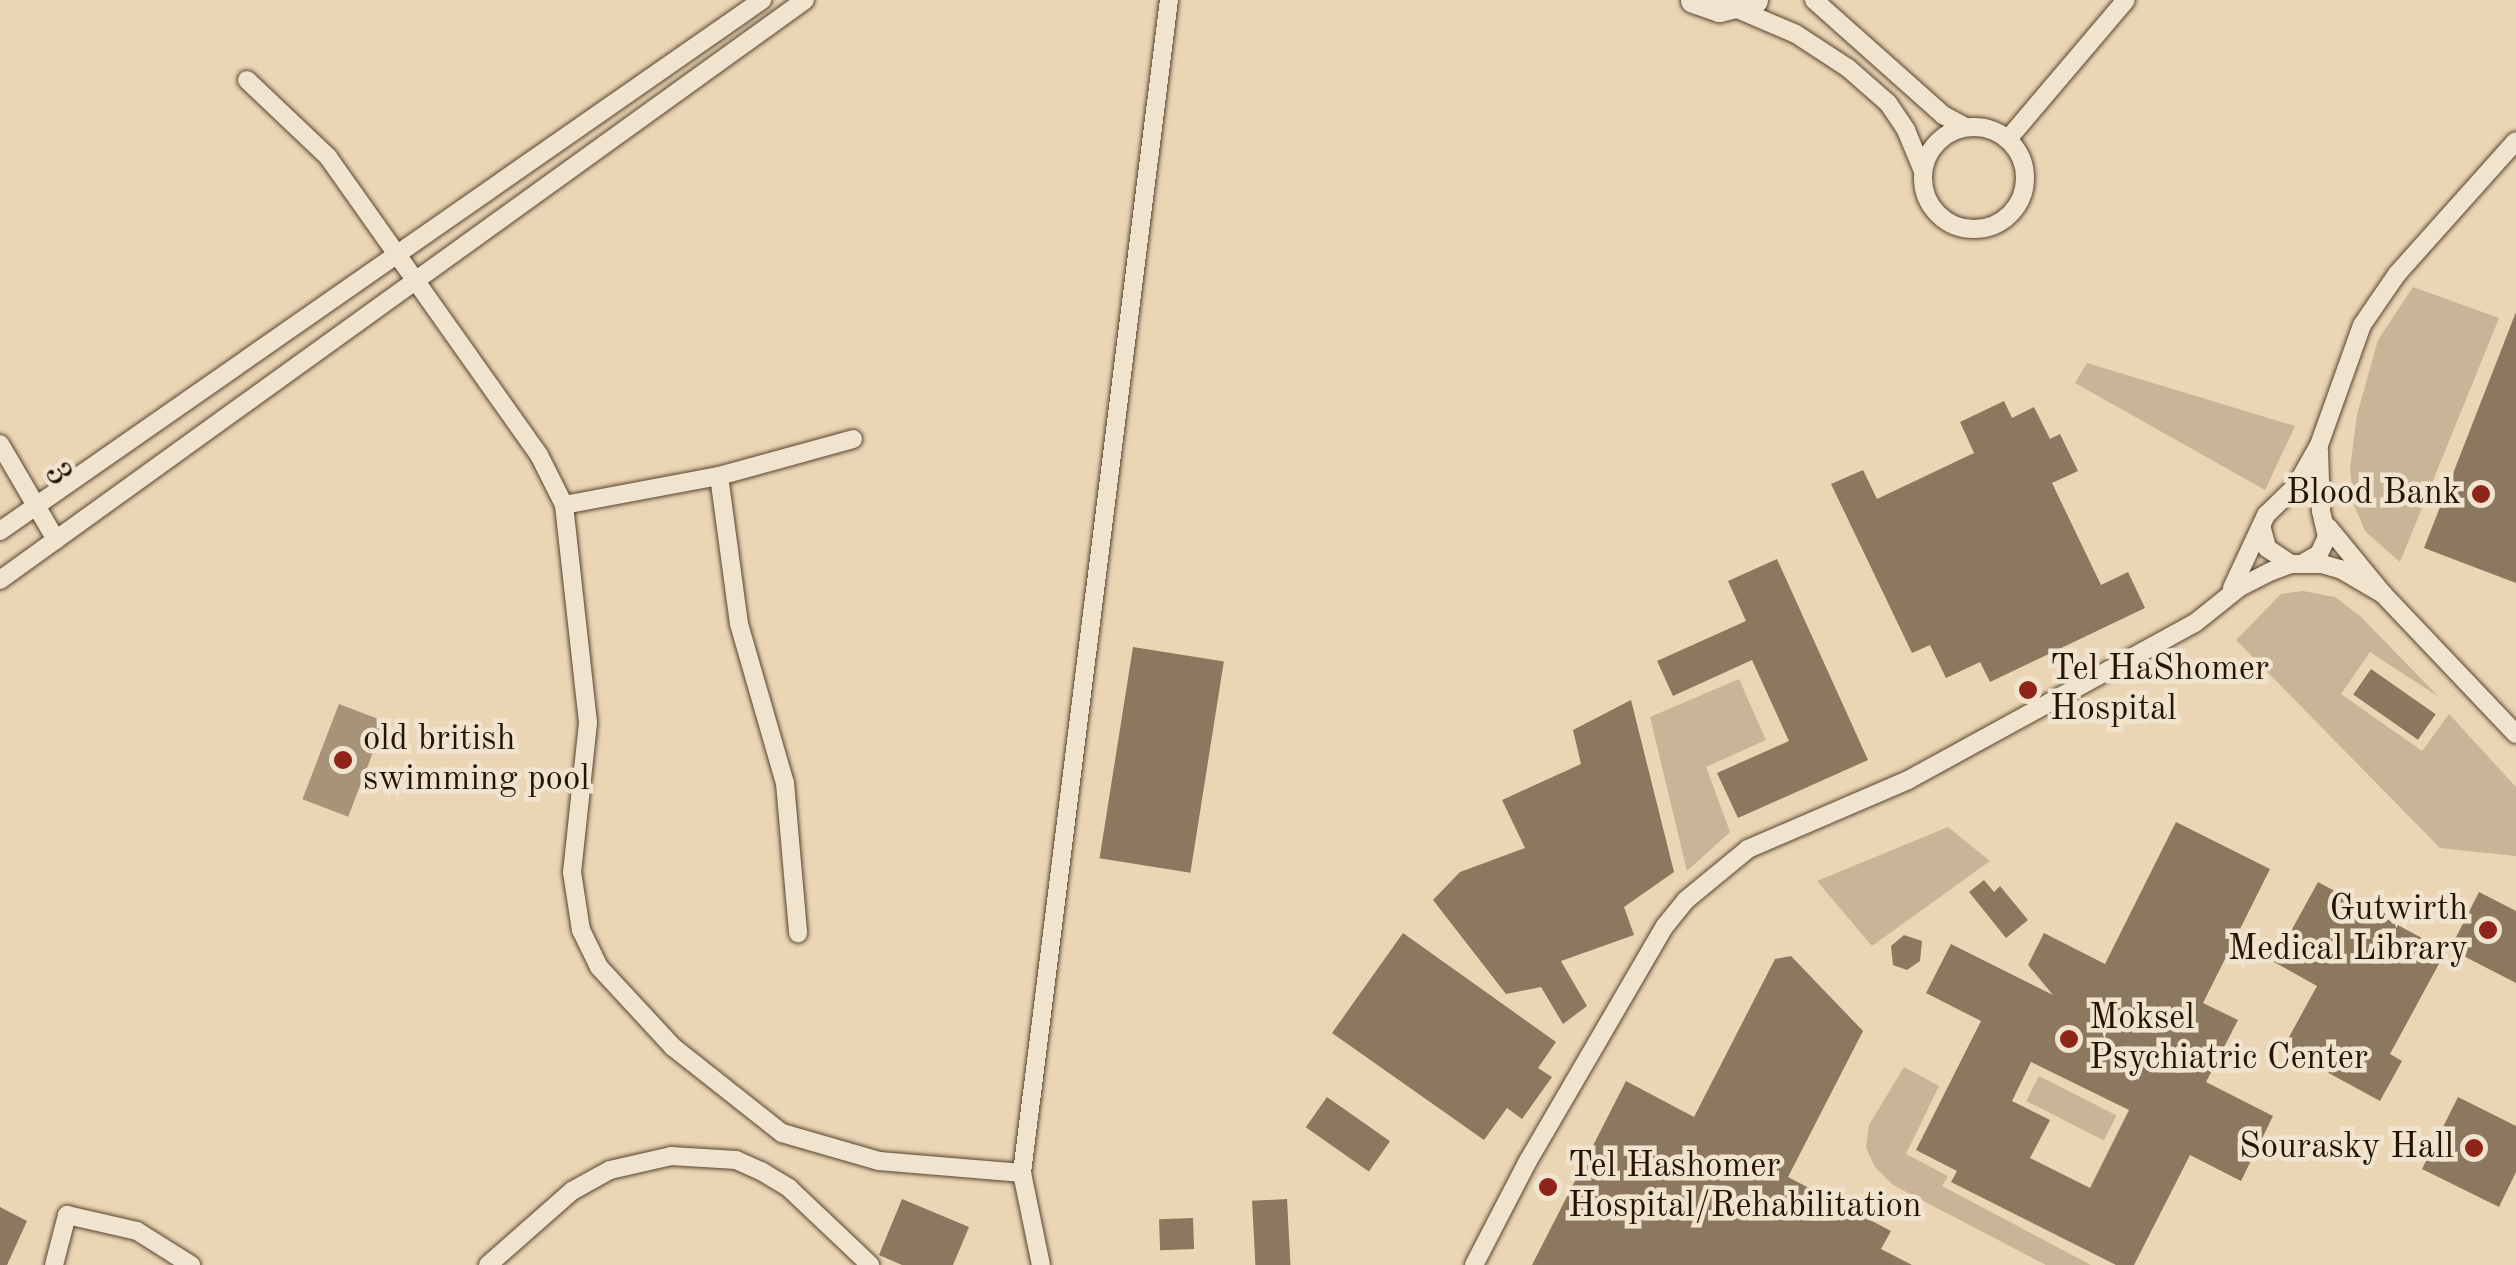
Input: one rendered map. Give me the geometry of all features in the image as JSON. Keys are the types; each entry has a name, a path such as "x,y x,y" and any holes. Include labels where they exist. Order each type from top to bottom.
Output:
{"street":[{"path":"0,531 762,0"},
{"path":"0,580 805,0"},
{"path":"1041,1265 1022,1173 1169,0"},
{"path":"1693,0 1719,8 1745,4 1848,68 1888,103 1906,130 1923,170 1924,192 1940,216 1958,227 1991,226 2017,207 2025,187 2021,156 2008,139 1995,130 1966,126 1944,114 1814,0"},
{"path":"2008,139 2126,0"},
{"path":"248,80 328,157 539,454 564,505 588,723 572,872 581,930 599,967 673,1047 782,1133 879,1162 1022,1173"},
{"path":"1923,170 1939,140 1966,126"},
{"path":"2219,604 2240,577 2276,504 2296,486 2319,445 2350,352 2381,296 2516,141"},
{"path":"564,505 719,476 853,439"},
{"name":"3","path":"0,444 56,540"},
{"path":"1474,1265 1528,1160 1629,986 1686,900 1748,849 1908,780 2194,623 2254,578 2297,563 2324,546 2319,445"},
{"path":"719,476 738,624 785,784 798,933"},
{"path":"2276,504 2297,498 2324,519 2383,594 2516,734"},
{"path":"2262,530 2267,548 2297,563 2340,569 2383,594"},
{"path":"488,1265 572,1190 610,1170 671,1156 736,1160 761,1171 789,1188 870,1265"},
{"path":"54,1265 67,1214 137,1231 191,1265"}],"shaded area":[{"path":"2413,287 2499,318 2400,562 2365,531 2354,505 2350,469 2357,415 2378,340"},
{"path":"2087,363 2295,426 2265,490 2075,383"},
{"path":"2303,591 2335,597 2360,616 2439,697 2370,652 2341,694 2422,751 2449,714 2516,787 2516,856 2440,848 2236,640 2281,594"},
{"path":"1739,679 1766,740 1706,767 1730,832 1687,871 1650,717"},
{"name":"old british swimming pool","path":"339,704 385,722 348,817 302,799"},
{"path":"1948,827 1990,861 1872,946 1817,881"},
{"path":"1904,1067 1939,1086 1906,1154 1948,1176 1942,1186 2091,1265 2046,1265 1893,1185 1875,1167 1866,1148 1869,1125"},
{"path":"2039,1076 2117,1115 2104,1140 2026,1101"}],"building":[{"name":"Blood Bank","path":"2516,312 2516,583 2424,548"},
{"path":"2004,401 2012,418 2034,407 2050,439 2060,434 2078,471 2052,483 2101,585 2128,572 2145,608 1990,682 1980,662 1946,678 1930,645 1912,653 1831,484 1863,470 1877,499 1974,453 1960,422"},
{"path":"1777,559 1868,760 1738,818 1717,773 1789,741 1752,660 1673,696 1657,661 1746,621 1728,581"},
{"path":"1133,647 1224,661 1190,873 1100,858"},
{"path":"2371,669 2436,714 2418,740 2353,694"},
{"path":"1631,700 1674,872 1624,907 1634,935 1561,961 1587,1006 1563,1024 1541,987 1506,994 1433,900 1460,872 1525,848 1502,800 1581,764 1573,730"},
{"name":"Moksel Psychiatric Center","path":"2176,822 2270,869 2203,1003 2238,1020 2206,1082 2273,1116 2241,1181 2190,1155 2134,1265 2116,1265 1951,1182 1957,1171 1916,1150 1981,1021 1926,993 1951,944 2053,995 2028,965 2044,933 2105,964","holes":["2031,1062 2129,1110 2090,1188 2030,1158 2050,1120 2012,1101"]},
{"path":"1984,880 1994,892 2000,886 2028,920 2006,938 1969,892"},
{"path":"2318,882 2446,951 2390,1054 2402,1061 2380,1101 2283,1048 2317,986 2274,962"},
{"name":"Gutwirth Medical Library","path":"2479,892 2516,911 2516,983 2450,949"},
{"path":"1403,933 1556,1042 1538,1068 1552,1077 1522,1119 1507,1108 1484,1140 1332,1033"},
{"path":"1904,935 1922,941 1920,961 1907,970 1893,965 1891,946"},
{"path":"1791,956 1863,1031 1788,1177 1891,1231 1881,1249 1912,1265 1532,1265 1626,1081 1694,1117 1775,959"},
{"path":"1327,1097 1390,1141 1369,1171 1306,1127"},
{"name":"Sourasky Hall","path":"2458,1097 2516,1126 2516,1172 2499,1207 2422,1169"},
{"path":"902,1199 969,1227 953,1265 902,1265 879,1255"},
{"path":"1287,1199 1290,1265 1255,1265 1252,1201"},
{"path":"0,1207 27,1221 7,1265 0,1265"},
{"path":"1193,1218 1194,1249 1160,1250 1159,1219"}],"place":[{"name":"Blood Bank","path":"2481,494"},
{"name":"Tel HaShomer Hospital","path":"2028,690"},
{"name":"old british swimming pool","path":"343,760"},
{"name":"Gutwirth Medical Library","path":"2488,930"},
{"name":"Moksel Psychiatric Center","path":"2069,1039"},
{"name":"Sourasky Hall","path":"2474,1148"},
{"name":"Tel Hashomer Hospital/Rehabilitation","path":"1548,1187"}]}
